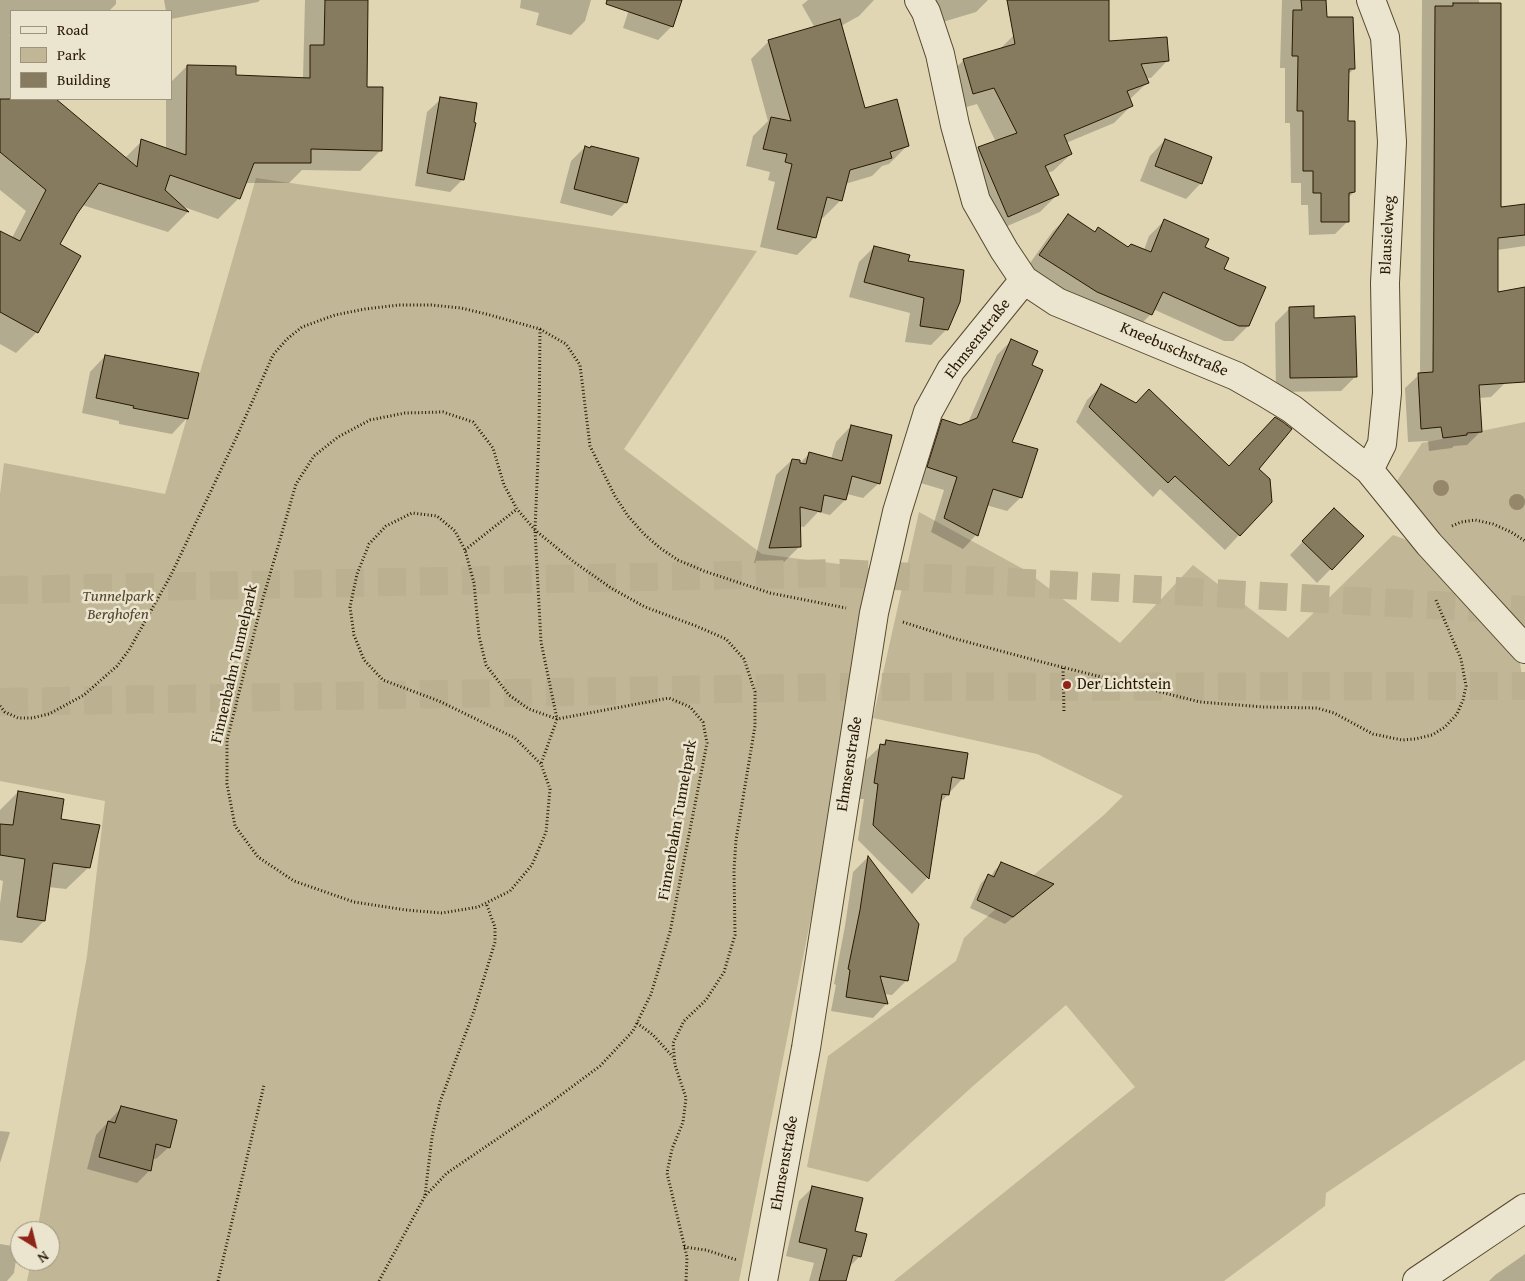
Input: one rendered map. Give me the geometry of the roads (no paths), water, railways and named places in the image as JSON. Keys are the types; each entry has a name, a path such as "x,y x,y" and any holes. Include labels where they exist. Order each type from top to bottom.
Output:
{"street":[{"name":"Kneebuschstraße","path":"919,0 926,12 940,54 955,126 976,201 1004,250 1024,280 1057,302 1236,376 1292,409 1369,470 1429,544 1525,649"},
{"name":"Blausielweg","path":"1369,470 1382,444 1387,393 1385,283 1392,142 1385,37 1371,0"},
{"name":"Ehmsenstraße","path":"764,1276 806,1048 874,613 897,512 928,412 952,370 1024,280"},
{"path":"1417,1281 1525,1208"}],"tunnel":[{"path":"0,590 841,573 1525,610"},
{"path":"0,702 838,687 1525,686"}],"place":[{"name":"Der Lichtstein","path":"1067,685"}],"park label":[{"name":"Tunnelpark Berghofen","path":"118,606"}]}
